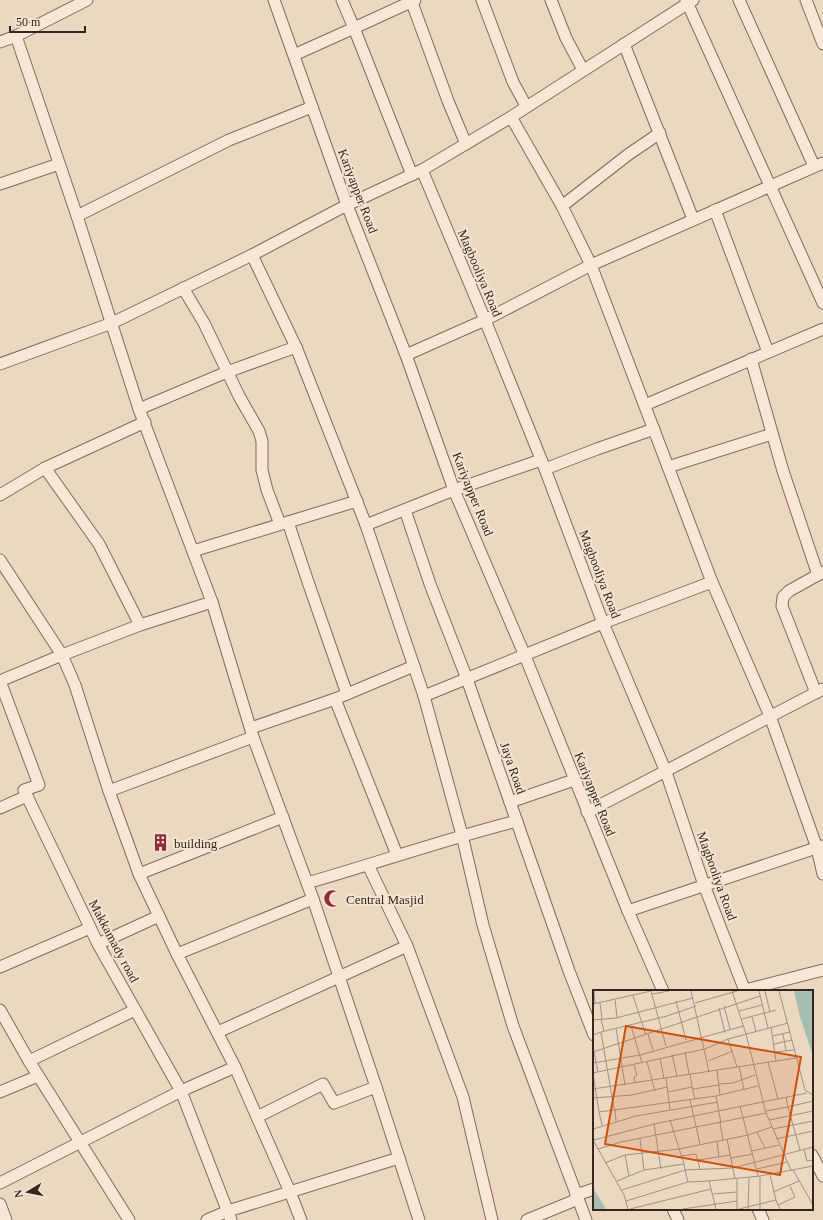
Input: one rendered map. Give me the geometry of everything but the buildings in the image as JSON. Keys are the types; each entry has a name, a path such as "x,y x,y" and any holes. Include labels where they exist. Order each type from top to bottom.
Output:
{"street":[{"path":"0,42 16,36 87,0"},
{"name":"Kariyapper Road","path":"274,0 347,205 406,356 454,490 525,656 587,812 663,990"},
{"name":"Magbooliya Road","path":"342,0 417,172 484,320 543,465 603,623 666,772 704,885 745,990"},
{"path":"294,55 413,0 448,101 466,144"},
{"path":"482,0 514,82 526,106"},
{"path":"552,0 566,38 583,70"},
{"path":"406,356 484,320 591,266 818,164 739,0"},
{"path":"806,0 823,44"},
{"path":"0,364 112,323 252,255 347,205 417,172 511,116 689,1 823,303"},
{"path":"16,36 60,164 139,409 212,602 252,733 313,899 419,1220"},
{"path":"624,44 693,219"},
{"path":"77,216 229,140 312,107"},
{"path":"511,116 562,206 591,266 712,582 770,716 820,847 823,874"},
{"path":"562,206 629,154 660,133"},
{"path":"0,184 60,164"},
{"path":"716,210 768,352"},
{"path":"252,255 296,347 366,525 424,696 462,835 483,925 513,1026 586,1220"},
{"path":"183,288 204,323 239,396 259,431 262,441 262,470 267,490 284,523 307,579 347,694"},
{"path":"645,405 823,329"},
{"path":"139,409 228,372 296,347"},
{"path":"587,812 819,691 782,606 783,597 789,591 820,573 783,471 751,360"},
{"path":"0,495 45,468 145,422"},
{"path":"366,525 454,490 597,449 654,429"},
{"path":"668,467 772,434"},
{"path":"45,468 100,544 140,625"},
{"path":"193,551 357,501"},
{"name":"Jaya Road","path":"405,510 430,584 467,679 569,971 593,1032"},
{"path":"0,560 62,655 75,685 109,791 139,874 235,1067 301,1220"},
{"path":"424,696 603,623 712,582"},
{"path":"0,808 27,796 24,790 39,785 0,681 140,625 212,602"},
{"path":"109,791 414,666"},
{"path":"335,699 397,855"},
{"path":"510,802 574,780"},
{"name":"Makkamady road","path":"27,796 98,944 181,1091 229,1216"},
{"path":"139,874 283,817"},
{"path":"307,883 462,835 517,821"},
{"path":"628,911 820,847"},
{"path":"368,865 407,946 463,1097 492,1220"},
{"path":"178,954 313,899"},
{"path":"98,944 159,916"},
{"path":"0,967 90,928"},
{"path":"218,1032 407,946"},
{"path":"749,990 823,970"},
{"path":"0,1010 38,1076 129,1220"},
{"path":"29,1061 135,1010"},
{"path":"0,1184 181,1091 235,1067"},
{"path":"0,1092 38,1076"},
{"path":"257,1117 323,1084 334,1104 376,1087"},
{"path":"813,1157 823,1176"},
{"path":"206,1220 229,1216 290,1192 399,1158"},
{"path":"527,1220 593,1189"},
{"path":"0,1204 6,1220"},
{"path":"673,1210 678,1220"},
{"path":"758,1210 763,1220"}],"place":[{"name":"building","path":"161,843"},
{"name":"Central Masjid","path":"333,899"}]}
